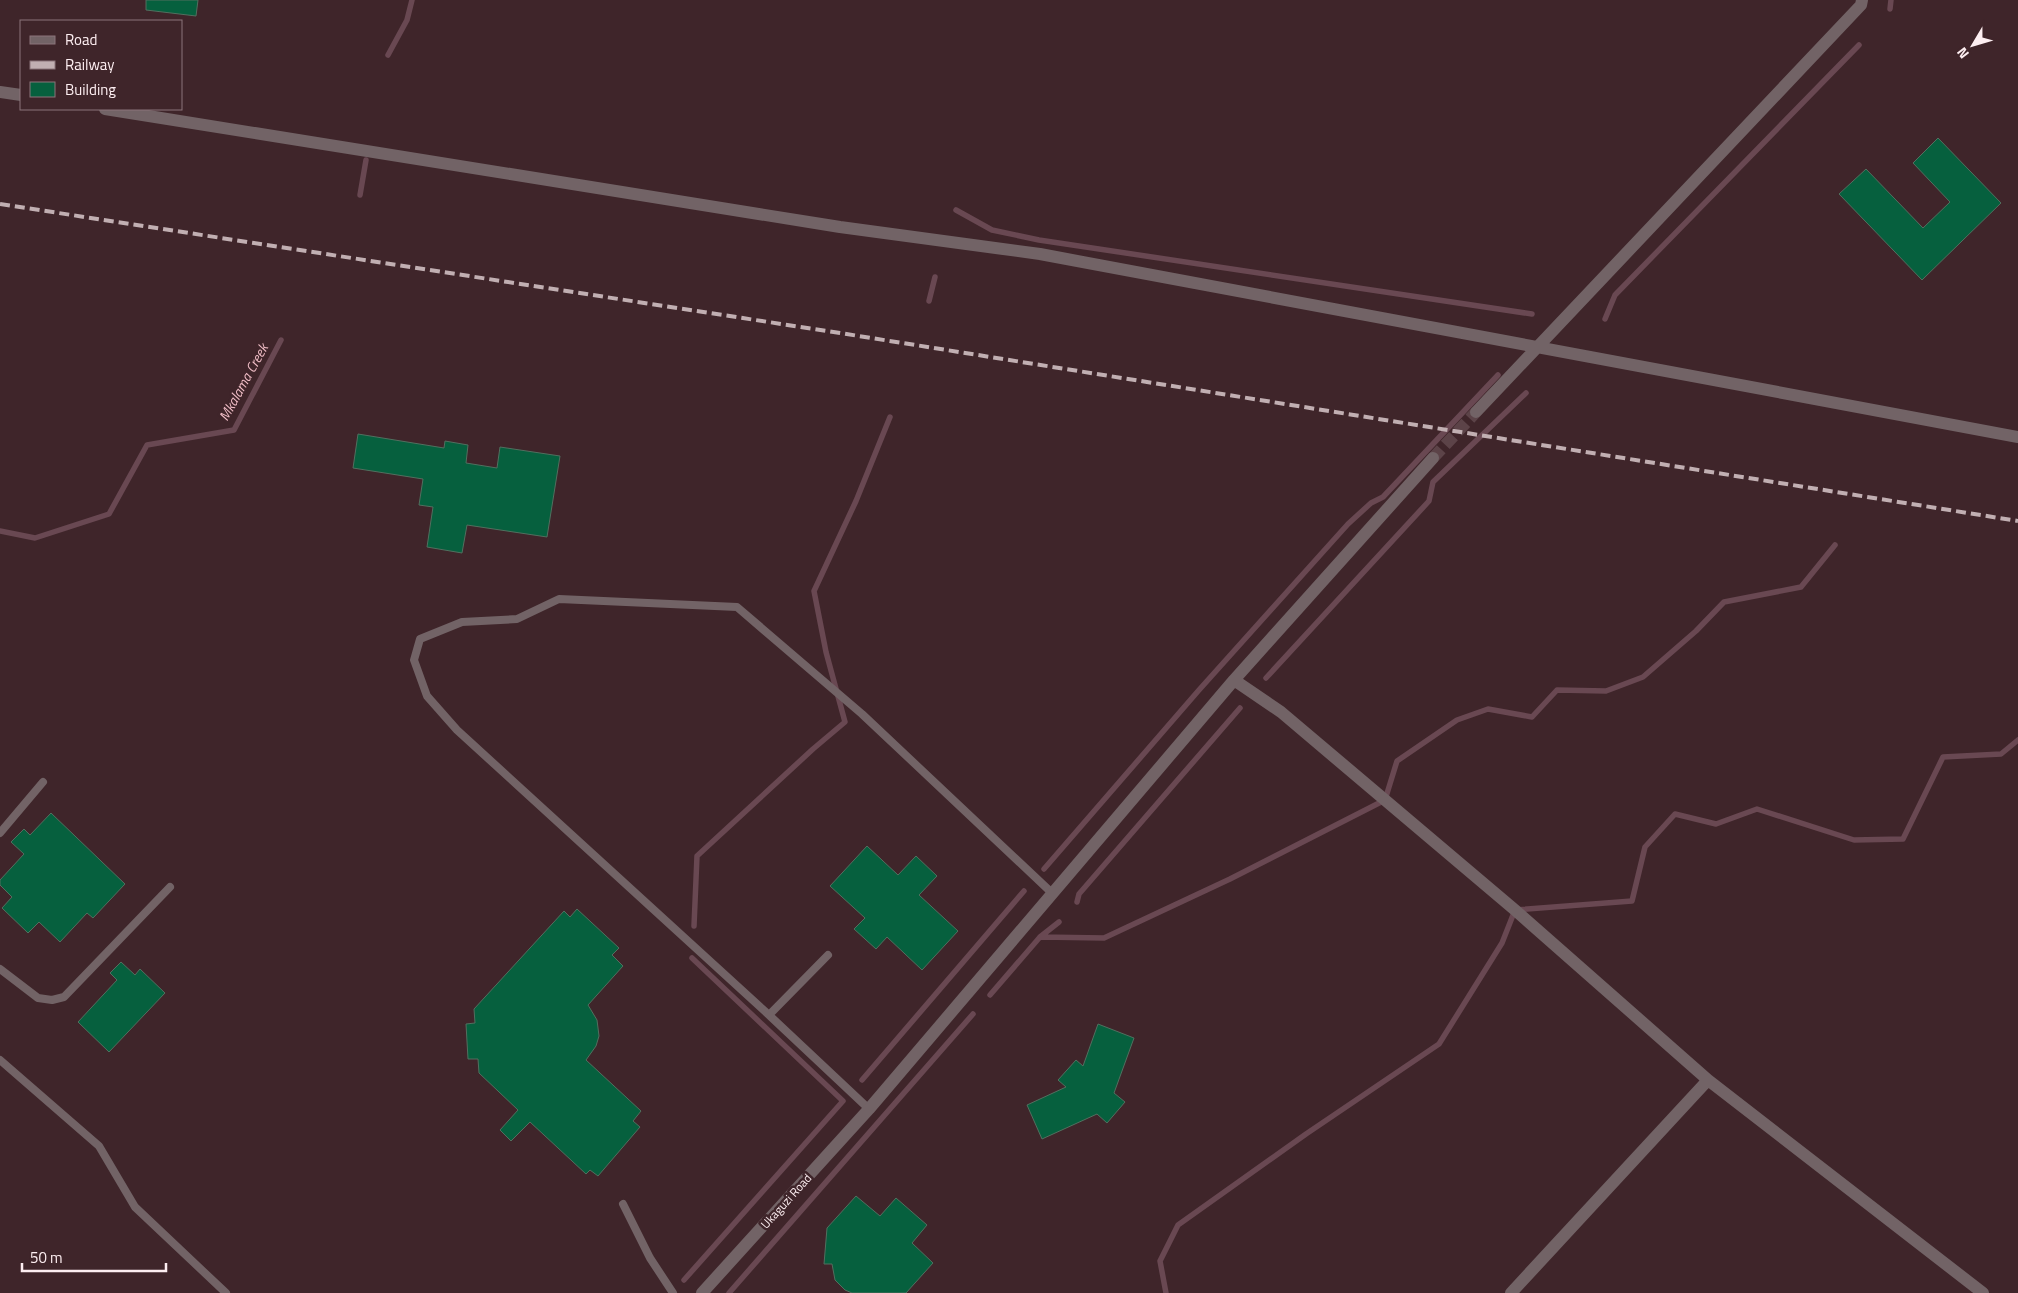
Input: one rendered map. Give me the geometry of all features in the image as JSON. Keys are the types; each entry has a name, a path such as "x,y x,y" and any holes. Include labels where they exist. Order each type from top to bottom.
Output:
{"street":[{"path":"1476,412 1861,5 1862,0"},
{"path":"0,92 20,95"},
{"path":"112,110 840,227 1040,254 2018,437"},
{"name":"Ukaguzi Road","path":"702,1293 869,1109 1234,680 1433,458"},
{"path":"1234,680 1280,712 1370,787 1515,910 1708,1080 1983,1293"},
{"path":"1511,1293 1708,1080"}],"lane":[{"path":"869,1109 457,730 427,696 414,660 420,640 462,622 517,619 559,599 737,607 862,714 1052,893"},
{"path":"0,834 42,782"},
{"path":"0,968 38,998 52,1000 64,997 170,887"},
{"path":"769,1015 828,955"},
{"path":"0,1060 99,1146 135,1207 226,1293"},
{"path":"623,1204 650,1258 673,1293"}],"building":[{"path":"146,0 198,0 196,16 146,10"},
{"path":"1938,138 2001,203 1922,280 1839,194 1866,169 1923,228 1950,202 1913,163"},
{"path":"358,434 444,448 445,441 468,445 466,463 497,468 500,447 560,456 547,537 467,525 462,553 427,547 433,507 419,505 423,479 353,468"},
{"path":"51,813 125,884 93,918 87,913 60,942 39,922 28,933 2,908 12,897 0,885 0,880 24,854 11,842 24,829 30,835"},
{"path":"867,846 898,875 916,856 937,876 919,895 958,931 922,970 887,937 876,949 854,929 865,918 830,886"},
{"path":"577,909 619,948 612,955 623,966 588,1005 597,1020 599,1036 596,1046 586,1060 641,1111 633,1121 640,1127 598,1176 590,1170 586,1174 530,1122 511,1141 500,1130 518,1110 479,1073 478,1059 468,1059 466,1024 475,1023 474,1009 564,911 570,917"},
{"path":"121,962 135,975 140,969 165,993 109,1052 78,1022 117,980 110,973"},
{"path":"1098,1024 1134,1038 1114,1093 1125,1102 1107,1123 1097,1114 1042,1139 1027,1105 1066,1087 1058,1080 1076,1060 1083,1066"},
{"path":"856,1196 880,1216 896,1198 927,1225 912,1243 933,1263 906,1293 852,1293 845,1290 835,1280 832,1264 824,1264 827,1228"}],"waterway":[{"path":"388,55 407,20 412,0"},
{"path":"1890,9 1891,0"},
{"path":"1605,319 1615,295 1859,45"},
{"name":"Mkalama Creek","path":"360,195 366,160"},
{"path":"956,210 992,230 1039,240 1532,314"},
{"path":"929,301 935,277"},
{"name":"Mkalama Creek","path":"0,531 35,538 109,514 147,445 234,430 281,340"},
{"path":"1044,869 1199,690 1348,524 1371,503 1383,497 1498,375"},
{"path":"1266,678 1429,501 1433,482 1526,393"},
{"path":"694,926 697,856 845,722 826,652 814,591 856,501 890,417"},
{"path":"1040,937 1104,938 1230,879 1385,800 1397,761 1457,720 1488,709 1532,717 1557,690 1606,691 1643,677 1696,631 1724,602 1801,587 1835,545"},
{"path":"1077,902 1079,894 1240,708"},
{"path":"1166,1293 1160,1261 1178,1225 1306,1134 1439,1044 1502,943 1515,910 1632,901 1645,847 1675,814 1716,824 1757,809 1854,840 1903,839 1943,757 2001,754 2018,740"},
{"path":"862,1080 1024,891"},
{"path":"990,995 1040,937 1059,922"},
{"path":"684,1280 843,1101 692,958"},
{"path":"729,1293 973,1014"}],"tunnel":[{"path":"1433,458 1476,412"}],"railway":[{"path":"0,204 840,333 2018,521"}]}
